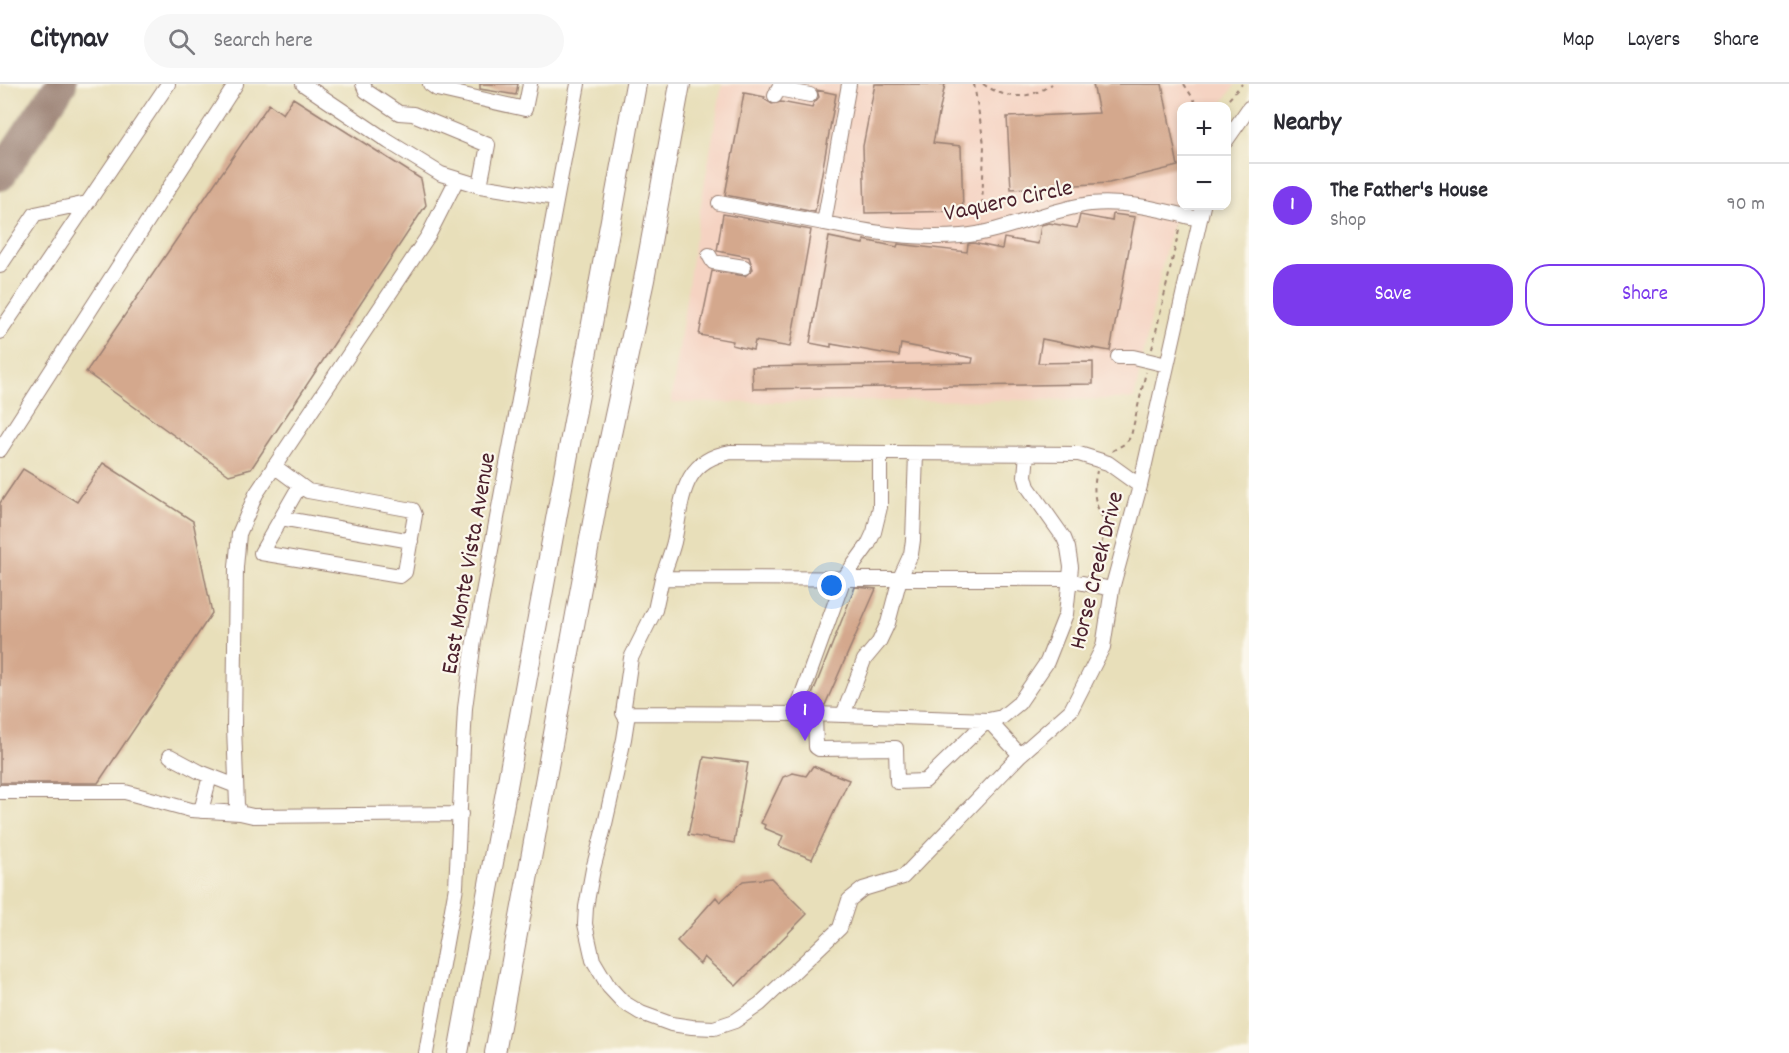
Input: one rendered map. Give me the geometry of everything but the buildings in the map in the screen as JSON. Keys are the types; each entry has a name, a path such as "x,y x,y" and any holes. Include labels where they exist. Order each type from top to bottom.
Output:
{"highway":[{"path":"458,1053 636,84"},
{"path":"495,1053 599,490 644,280 680,84"}],"street":[{"path":"0,332 168,84"},
{"path":"0,450 236,84"},
{"path":"303,84 441,174 480,186 556,198"},
{"path":"363,84 366,91 399,113 413,114 488,145 480,186"},
{"path":"430,84 437,89 525,109 530,84"},
{"name":"East Monte Vista Avenue","path":"426,1053 456,887 465,708 474,641 578,84"},
{"path":"824,223 849,84"},
{"path":"775,96 778,89 810,95"},
{"path":"1231,135 1249,108"},
{"path":"240,813 237,805 234,728 239,534 256,494 428,236 457,179"},
{"path":"0,266 35,214 87,203"},
{"name":"Vaquero Circle","path":"719,203 893,236 929,238 973,234 1092,204 1146,207 1199,219"},
{"name":"Horse Creek Drive","path":"623,713 627,720 624,738 586,907 585,924 593,960 609,987 623,1002 641,1013 671,1024 692,1028 714,1028 735,1021 760,1004 840,928 849,900 863,889 903,877 1020,755 1071,710 1103,646 1112,589 1140,486 1202,210"},
{"path":"709,255 713,262 744,267"},
{"path":"1118,357 1133,357 1167,365"},
{"path":"1027,453 1025,476 1028,487 1064,538 1071,567 1066,614 1047,662 1019,703 1010,712 1002,717 987,720 815,714 623,713 631,658 655,610 673,543 683,489 691,475 718,454 730,452 880,454 1027,453 1079,454 1102,460 1140,486"},
{"path":"795,714 844,578 868,545 874,532 880,507 880,454"},
{"path":"843,716 864,660 879,642 888,623 900,578 911,554 916,454"},
{"path":"237,551 400,576 405,572 415,515 413,510 308,490 274,466"},
{"path":"261,553 300,485"},
{"path":"281,518 411,541"},
{"path":"662,578 1069,580 1112,589"},
{"path":"815,714 815,742 819,749 897,748 897,782 925,781 987,720"},
{"path":"987,720 1020,755"},
{"path":"170,756 236,786"},
{"path":"201,811 210,776"},
{"path":"0,792 125,792 191,810 253,816 461,814"}],"path":[{"path":"974,84 984,144 981,214"},
{"path":"983,84 992,91 1018,98 1032,95 1052,84"},
{"path":"1184,84 1195,102"},
{"path":"1226,102 1242,84"},
{"path":"1096,569 1106,523 1093,494 1096,472 1105,455 1126,443 1131,436 1182,215"}],"shaded area":[{"path":"722,84 1236,84 1223,102 1177,102 1177,206 1134,399 671,403 694,244"}],"taxiway":[{"path":"0,175 61,84"}],"place":[{"name":"The Father's House","path":"805,741"}]}
